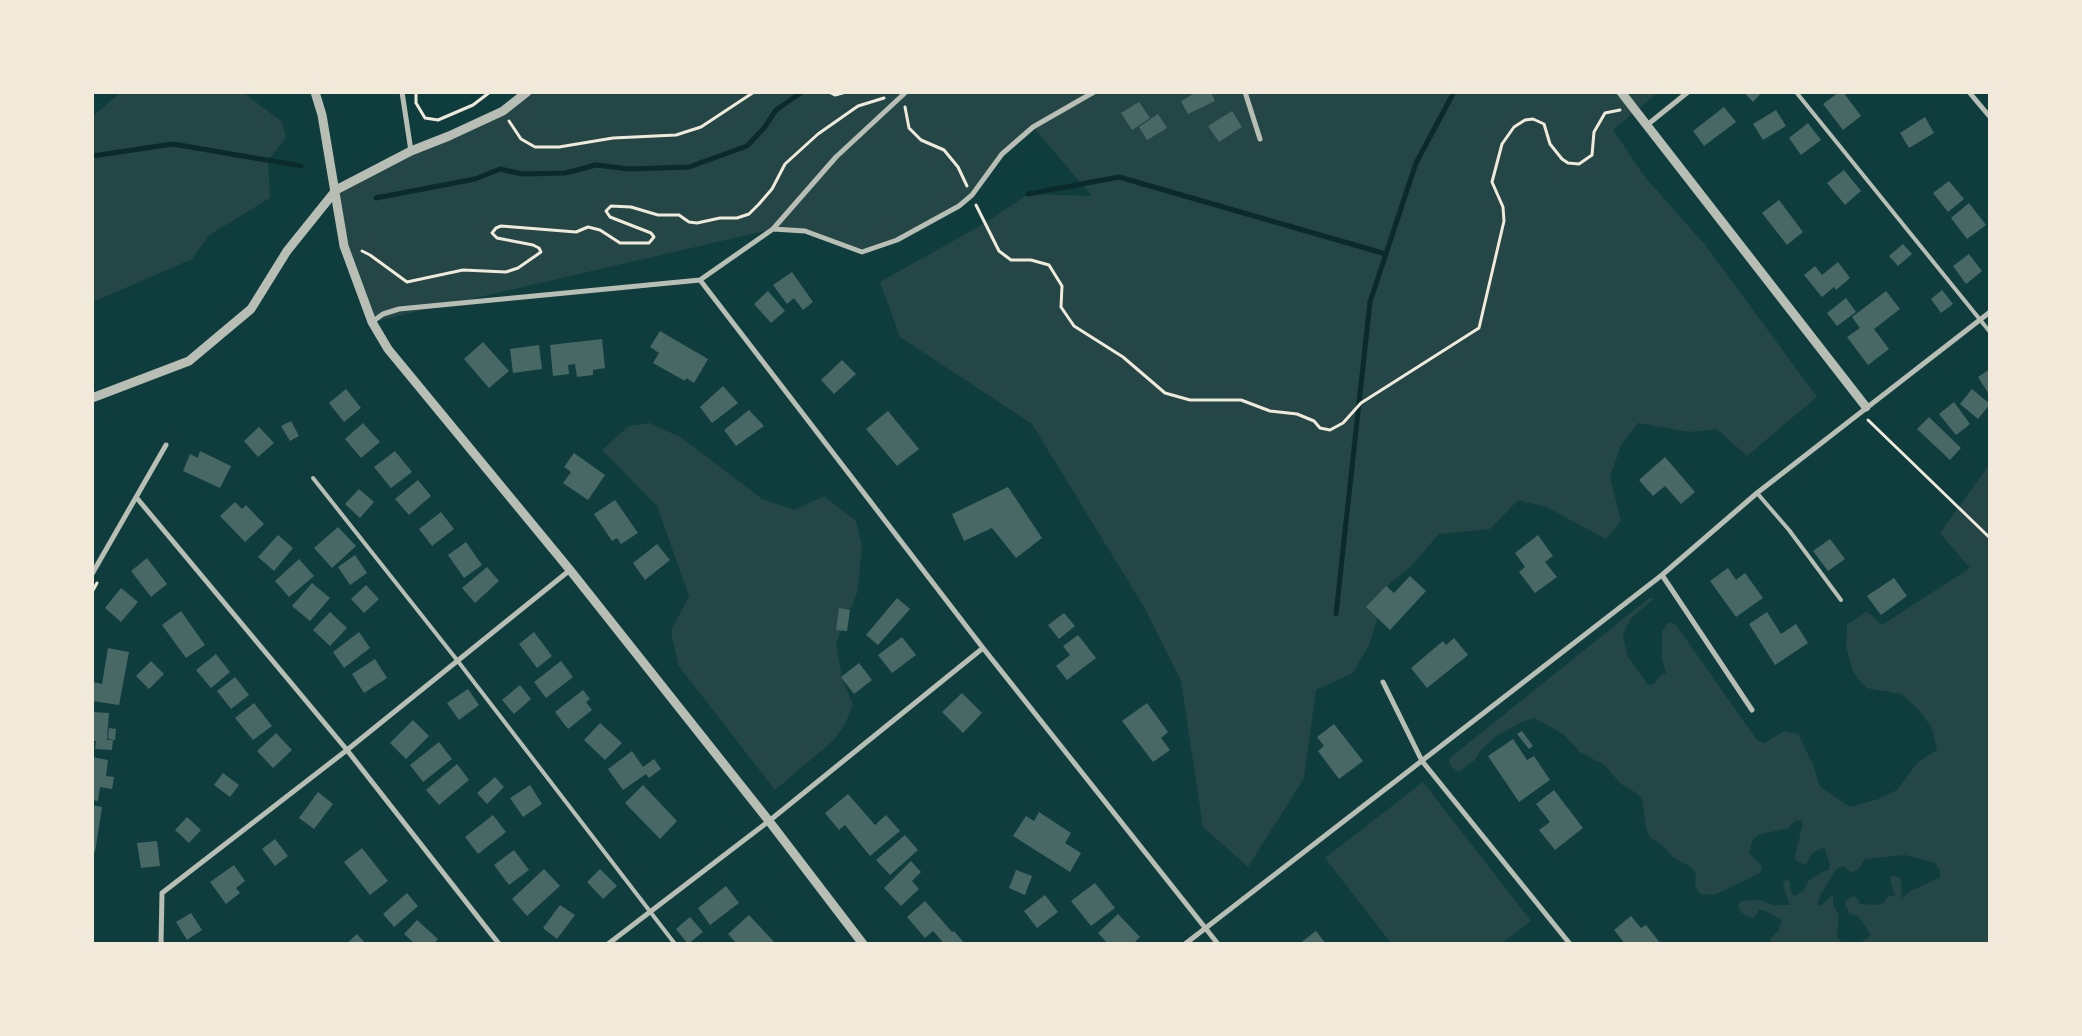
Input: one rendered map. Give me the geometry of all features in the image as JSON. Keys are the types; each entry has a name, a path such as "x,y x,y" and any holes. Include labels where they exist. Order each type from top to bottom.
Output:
{"street":[{"path":"314,92 322,115 344,246 372,322 388,349 570,570 769,821 863,944"},
{"path":"402,92 411,151"},
{"path":"92,398 189,361 251,309 287,251 336,190 411,151 504,111 527,92"},
{"path":"372,322 383,314 399,309 700,280 773,229 836,157 906,92"},
{"path":"773,229 806,231 862,252 897,240 959,206 972,195 1002,154 1033,127 1094,92"},
{"path":"1245,92 1260,138"},
{"path":"1621,92 1866,407"},
{"path":"1647,125 1688,92"},
{"path":"1969,92 1990,117"},
{"path":"700,280 983,648 1218,944"},
{"path":"1185,944 1662,575 1757,492 1990,312"},
{"path":"92,574 166,445"},
{"path":"136,496 347,750 499,944"},
{"path":"161,944 162,893 347,750 570,570"},
{"path":"1662,575 1752,710"},
{"path":"608,944 769,821 983,648"},
{"path":"1383,682 1422,761 1570,944"}],"lane":[{"path":"1796,92 1990,332"},
{"path":"313,478 457,660 676,944"},
{"path":"1757,492 1789,530 1840,600"}],"path":[{"path":"416,92 416,103 425,118 438,120 473,105 490,92"},
{"path":"504,111 521,139 535,147 559,147 613,138 676,135 701,127 754,92"},
{"path":"829,92 835,95 846,92"},
{"path":"362,251 407,282 463,270 506,272 518,268 541,252 540,248 533,245 497,238 492,234 496,228 501,226 576,232 588,227 600,230 620,243 650,243 654,237 651,233 610,217 606,211 611,206 618,205 658,215 679,215 689,222 697,223 749,214 772,189 785,164 818,134 858,106 893,95"},
{"path":"906,101 904,110 908,128 922,140 944,150 958,168 999,251 1011,260 1030,260 1049,265 1062,286 1061,307 1074,326 1123,357 1165,394 1190,400 1241,400 1270,410 1297,414 1314,421 1320,428 1330,430 1343,423 1359,405 1479,328 1504,221 1503,207 1492,182 1502,144 1514,127 1524,120 1534,119 1544,124 1550,144 1562,159 1568,164 1580,164 1592,155 1594,132 1605,113 1623,110"},
{"path":"1892,441 1990,538"}],"shaded area":[{"path":"120,93 244,93 282,122 286,138 268,160 270,198 209,235 192,259 93,302 93,116"},
{"path":"527,93 1657,93 1613,130 1645,177 1706,246 1817,397 1747,456 1717,429 1689,432 1638,423 1621,445 1610,477 1621,521 1606,539 1546,507 1518,500 1490,529 1439,534 1410,567 1388,585 1369,645 1353,673 1316,690 1304,778 1248,867 1203,827 1181,681 1144,607 1032,424 900,337 880,282 985,223 1028,194 1092,196 1033,127 1002,154 972,195 959,206 897,240 862,252 805,231 773,229 372,322 344,246 336,190 503,111"},
{"path":"650,423 682,438 762,499 795,510 824,496 856,521 862,547 857,593 836,643 842,677 853,705 845,724 833,741 775,790 678,665 671,631 689,596 657,506 602,450 629,426"},
{"path":"1989,465 1989,943 1860,943 1871,935 1858,916 1850,914 1845,905 1846,900 1854,896 1859,900 1859,904 1878,905 1883,903 1889,896 1895,896 1890,878 1893,875 1901,879 1902,898 1911,891 1940,877 1940,870 1935,863 1905,855 1865,859 1858,870 1851,873 1843,866 1836,869 1820,896 1818,905 1822,905 1833,894 1833,904 1839,915 1837,937 1843,943 1771,943 1771,938 1779,930 1782,920 1764,910 1759,910 1754,918 1748,917 1741,912 1738,905 1741,901 1759,900 1773,905 1790,905 1783,886 1785,880 1790,881 1790,890 1794,896 1803,891 1809,880 1824,871 1828,871 1830,865 1824,847 1812,853 1806,865 1796,861 1795,855 1803,824 1801,820 1795,821 1788,828 1758,835 1752,841 1749,853 1762,866 1760,873 1716,894 1702,895 1698,892 1695,884 1696,874 1691,867 1674,858 1664,847 1650,837 1646,829 1642,799 1638,794 1621,784 1604,765 1580,752 1563,734 1535,718 1524,721 1495,737 1481,750 1475,760 1458,772 1451,766 1449,762 1451,757 1648,599 1655,598 1631,618 1623,634 1627,655 1648,685 1654,684 1660,676 1666,673 1662,659 1662,631 1669,622 1676,625 1757,740 1764,743 1785,731 1798,734 1813,765 1820,787 1850,807 1879,799 1897,790 1918,762 1937,750 1932,728 1918,709 1901,694 1866,688 1853,672 1846,646 1847,625 1867,611 1882,625 1970,568 1940,533"},
{"path":"1423,782 1531,921 1502,943 1391,943 1325,858"}],"building":[{"path":"1197,92 1211,92 1215,101 1188,114 1181,101"},
{"path":"1744,92 1762,92 1753,102"},
{"path":"1839,92 1843,92 1861,116 1843,130 1823,104"},
{"path":"1139,102 1150,118 1132,130 1121,113"},
{"path":"1724,107 1736,122 1704,146 1693,131"},
{"path":"1776,110 1786,126 1763,140 1753,124"},
{"path":"1232,111 1242,127 1219,142 1208,126"},
{"path":"1158,114 1167,128 1147,140 1139,127"},
{"path":"1925,117 1934,133 1909,148 1900,133"},
{"path":"1808,123 1821,140 1801,155 1789,138"},
{"path":"1844,170 1861,191 1845,205 1827,183"},
{"path":"1949,181 1964,199 1948,212 1933,193"},
{"path":"1779,200 1803,232 1787,245 1762,213"},
{"path":"1969,203 1986,225 1967,239 1951,218"},
{"path":"1903,244 1912,254 1898,266 1889,256"},
{"path":"1969,254 1982,271 1966,284 1953,266"},
{"path":"1838,262 1850,278 1836,290 1834,287 1822,297 1804,275 1815,266 1822,275"},
{"path":"792,272 813,302 803,310 794,298 787,304 773,285"},
{"path":"1942,290 1953,304 1941,313 1931,299"},
{"path":"768,291 785,311 771,323 754,304"},
{"path":"1886,291 1900,309 1874,329 1889,349 1868,365 1847,337 1860,328 1852,317"},
{"path":"1846,298 1856,312 1837,326 1827,313"},
{"path":"660,331 708,359 694,383 686,378 685,381 653,363 659,353 650,347"},
{"path":"602,339 605,368 593,370 593,375 577,377 575,364 568,365 569,374 553,376 550,345"},
{"path":"483,342 509,371 489,388 464,359"},
{"path":"539,345 542,369 513,373 510,349"},
{"path":"842,360 856,374 834,394 821,380"},
{"path":"1990,369 1990,396 1978,377"},
{"path":"723,386 738,403 712,423 700,407"},
{"path":"346,389 361,408 344,422 329,403"},
{"path":"1972,389 1990,404 1978,419 1960,404"},
{"path":"1954,402 1970,424 1956,435 1939,414"},
{"path":"749,410 764,426 736,446 724,430"},
{"path":"888,411 919,449 897,466 866,429"},
{"path":"1929,417 1961,448 1950,460 1917,429"},
{"path":"291,421 299,436 290,441 281,426"},
{"path":"363,423 380,442 361,458 345,439"},
{"path":"259,427 274,443 258,457 244,441"},
{"path":"200,451 231,466 220,488 183,471 190,454 198,458"},
{"path":"395,451 412,472 391,488 374,467"},
{"path":"574,453 605,475 588,500 563,483 571,472 564,467"},
{"path":"1665,457 1695,492 1681,504 1665,486 1653,496 1639,480"},
{"path":"418,480 431,496 409,515 395,499"},
{"path":"1008,487 1042,538 1016,558 992,528 964,541 952,514"},
{"path":"359,489 374,502 360,518 345,504"},
{"path":"615,500 638,533 621,544 617,538 612,541 594,514"},
{"path":"235,502 242,509 246,505 264,524 245,542 220,516"},
{"path":"441,512 454,529 432,546 419,529"},
{"path":"338,527 356,546 332,568 314,548"},
{"path":"278,535 293,548 274,571 258,557"},
{"path":"1538,535 1553,556 1545,562 1557,577 1535,593 1519,572 1525,567 1515,553"},
{"path":"1830,539 1845,559 1828,571 1813,551"},
{"path":"466,542 482,565 464,578 448,555"},
{"path":"657,544 670,560 645,580 633,563"},
{"path":"355,555 367,573 350,585 338,567"},
{"path":"147,558 167,584 151,597 131,571"},
{"path":"299,559 314,576 289,597 275,581"},
{"path":"487,567 499,581 475,603 462,588"},
{"path":"1728,568 1736,580 1745,573 1763,598 1736,617 1710,581"},
{"path":"1410,576 1426,591 1390,630 1366,607 1386,586 1394,593"},
{"path":"1894,578 1907,596 1881,615 1867,596"},
{"path":"312,583 330,598 310,621 292,606"},
{"path":"366,585 379,599 364,613 351,599"},
{"path":"121,588 138,602 121,622 105,608"},
{"path":"897,598 910,609 878,645 866,635"},
{"path":"839,608 850,610 847,631 836,630"},
{"path":"181,611 205,645 186,658 162,625"},
{"path":"330,612 347,628 330,646 313,630"},
{"path":"1767,612 1781,634 1796,624 1808,643 1775,665 1749,624"},
{"path":"1064,613 1075,626 1059,639 1048,625"},
{"path":"359,632 370,648 344,668 333,652"},
{"path":"534,632 552,656 537,668 519,644"},
{"path":"1078,635 1096,658 1067,680 1056,666 1070,655 1063,646"},
{"path":"902,637 916,655 892,673 878,655"},
{"path":"1454,638 1468,655 1427,688 1411,668 1443,641 1446,645"},
{"path":"108,648 129,652 119,705 92,701 93,682 102,684"},
{"path":"216,654 230,672 211,688 196,670"},
{"path":"375,659 387,678 364,693 352,674"},
{"path":"151,661 164,674 149,689 136,676"},
{"path":"561,661 573,677 546,698 534,682"},
{"path":"859,663 872,680 854,694 841,677"},
{"path":"235,677 249,695 231,709 217,691"},
{"path":"520,685 531,699 514,714 502,700"},
{"path":"468,689 479,705 459,720 447,703"},
{"path":"583,690 590,699 586,702 592,710 568,729 555,712"},
{"path":"962,693 982,713 963,733 942,712"},
{"path":"254,703 272,726 253,740 235,718"},
{"path":"1147,703 1168,732 1161,738 1170,750 1153,762 1122,721"},
{"path":"92,712 109,713 107,740 113,740 112,750 95,749 96,741 92,740"},
{"path":"413,720 429,736 406,759 390,743"},
{"path":"600,723 622,743 605,760 584,740"},
{"path":"1334,724 1363,761 1339,779 1318,751 1324,746 1317,737"},
{"path":"109,728 116,729 115,740 108,739"},
{"path":"1522,731 1533,746 1529,749 1517,734"},
{"path":"276,733 292,750 273,768 257,751"},
{"path":"1513,739 1527,760 1534,756 1550,780 1519,802 1488,756"},
{"path":"439,742 452,759 423,782 410,765"},
{"path":"632,751 643,767 654,759 661,769 649,778 646,774 623,790 608,769"},
{"path":"92,757 108,760 106,776 114,777 112,789 100,787 98,801 92,800"},
{"path":"457,764 469,780 439,805 426,790"},
{"path":"223,773 239,785 230,797 214,785"},
{"path":"495,777 504,787 487,804 477,793"},
{"path":"530,785 542,804 523,817 510,798"},
{"path":"643,785 677,821 660,839 625,803"},
{"path":"1554,790 1583,828 1555,850 1539,830 1550,822 1536,804"},
{"path":"318,792 333,804 314,829 299,818"},
{"path":"848,794 875,825 886,815 900,831 870,856 845,825 839,830 825,813"},
{"path":"92,805 102,807 95,852 92,851"},
{"path":"1039,812 1071,833 1065,843 1081,853 1070,872 1013,836 1026,816 1034,821"},
{"path":"493,815 506,832 478,854 465,837"},
{"path":"187,817 201,830 189,843 175,830"},
{"path":"905,835 918,850 890,875 876,860"},
{"path":"275,839 288,856 275,866 262,849"},
{"path":"157,841 160,866 141,868 137,843"},
{"path":"362,848 388,881 370,895 344,862"},
{"path":"514,850 529,870 509,885 494,865"},
{"path":"911,861 921,872 912,881 919,889 901,906 884,888"},
{"path":"234,865 245,881 236,888 240,893 226,904 210,882"},
{"path":"544,869 560,886 527,916 512,899"},
{"path":"600,869 617,886 603,899 587,882"},
{"path":"1016,870 1032,876 1025,895 1009,888"},
{"path":"1095,883 1115,908 1091,926 1071,901"},
{"path":"726,886 739,903 710,925 698,908"},
{"path":"407,893 418,906 394,927 383,914"},
{"path":"1045,895 1058,912 1037,928 1024,911"},
{"path":"925,901 965,944 939,944 942,941 933,931 925,938 907,917"},
{"path":"560,905 575,915 557,939 543,928"},
{"path":"191,913 202,930 187,940 176,922"},
{"path":"1118,914 1140,937 1133,944 1108,944 1098,933"},
{"path":"749,915 776,944 737,944 728,934"},
{"path":"1631,916 1641,928 1646,925 1661,944 1625,944 1614,930"},
{"path":"690,917 703,932 688,944 676,929"},
{"path":"417,920 438,939 434,944 415,944 404,934"},
{"path":"1316,931 1326,944 1299,944"},
{"path":"357,934 366,944 346,944"}],"waterway":[{"path":"376,198 475,179 500,169 523,174 565,173 596,165 629,169 689,167 747,146 764,128 776,110 802,92"},
{"path":"1336,614 1370,302 1416,163 1454,92"},
{"path":"92,156 173,144 301,166"},
{"path":"1028,194 1119,177 1386,254"}]}
